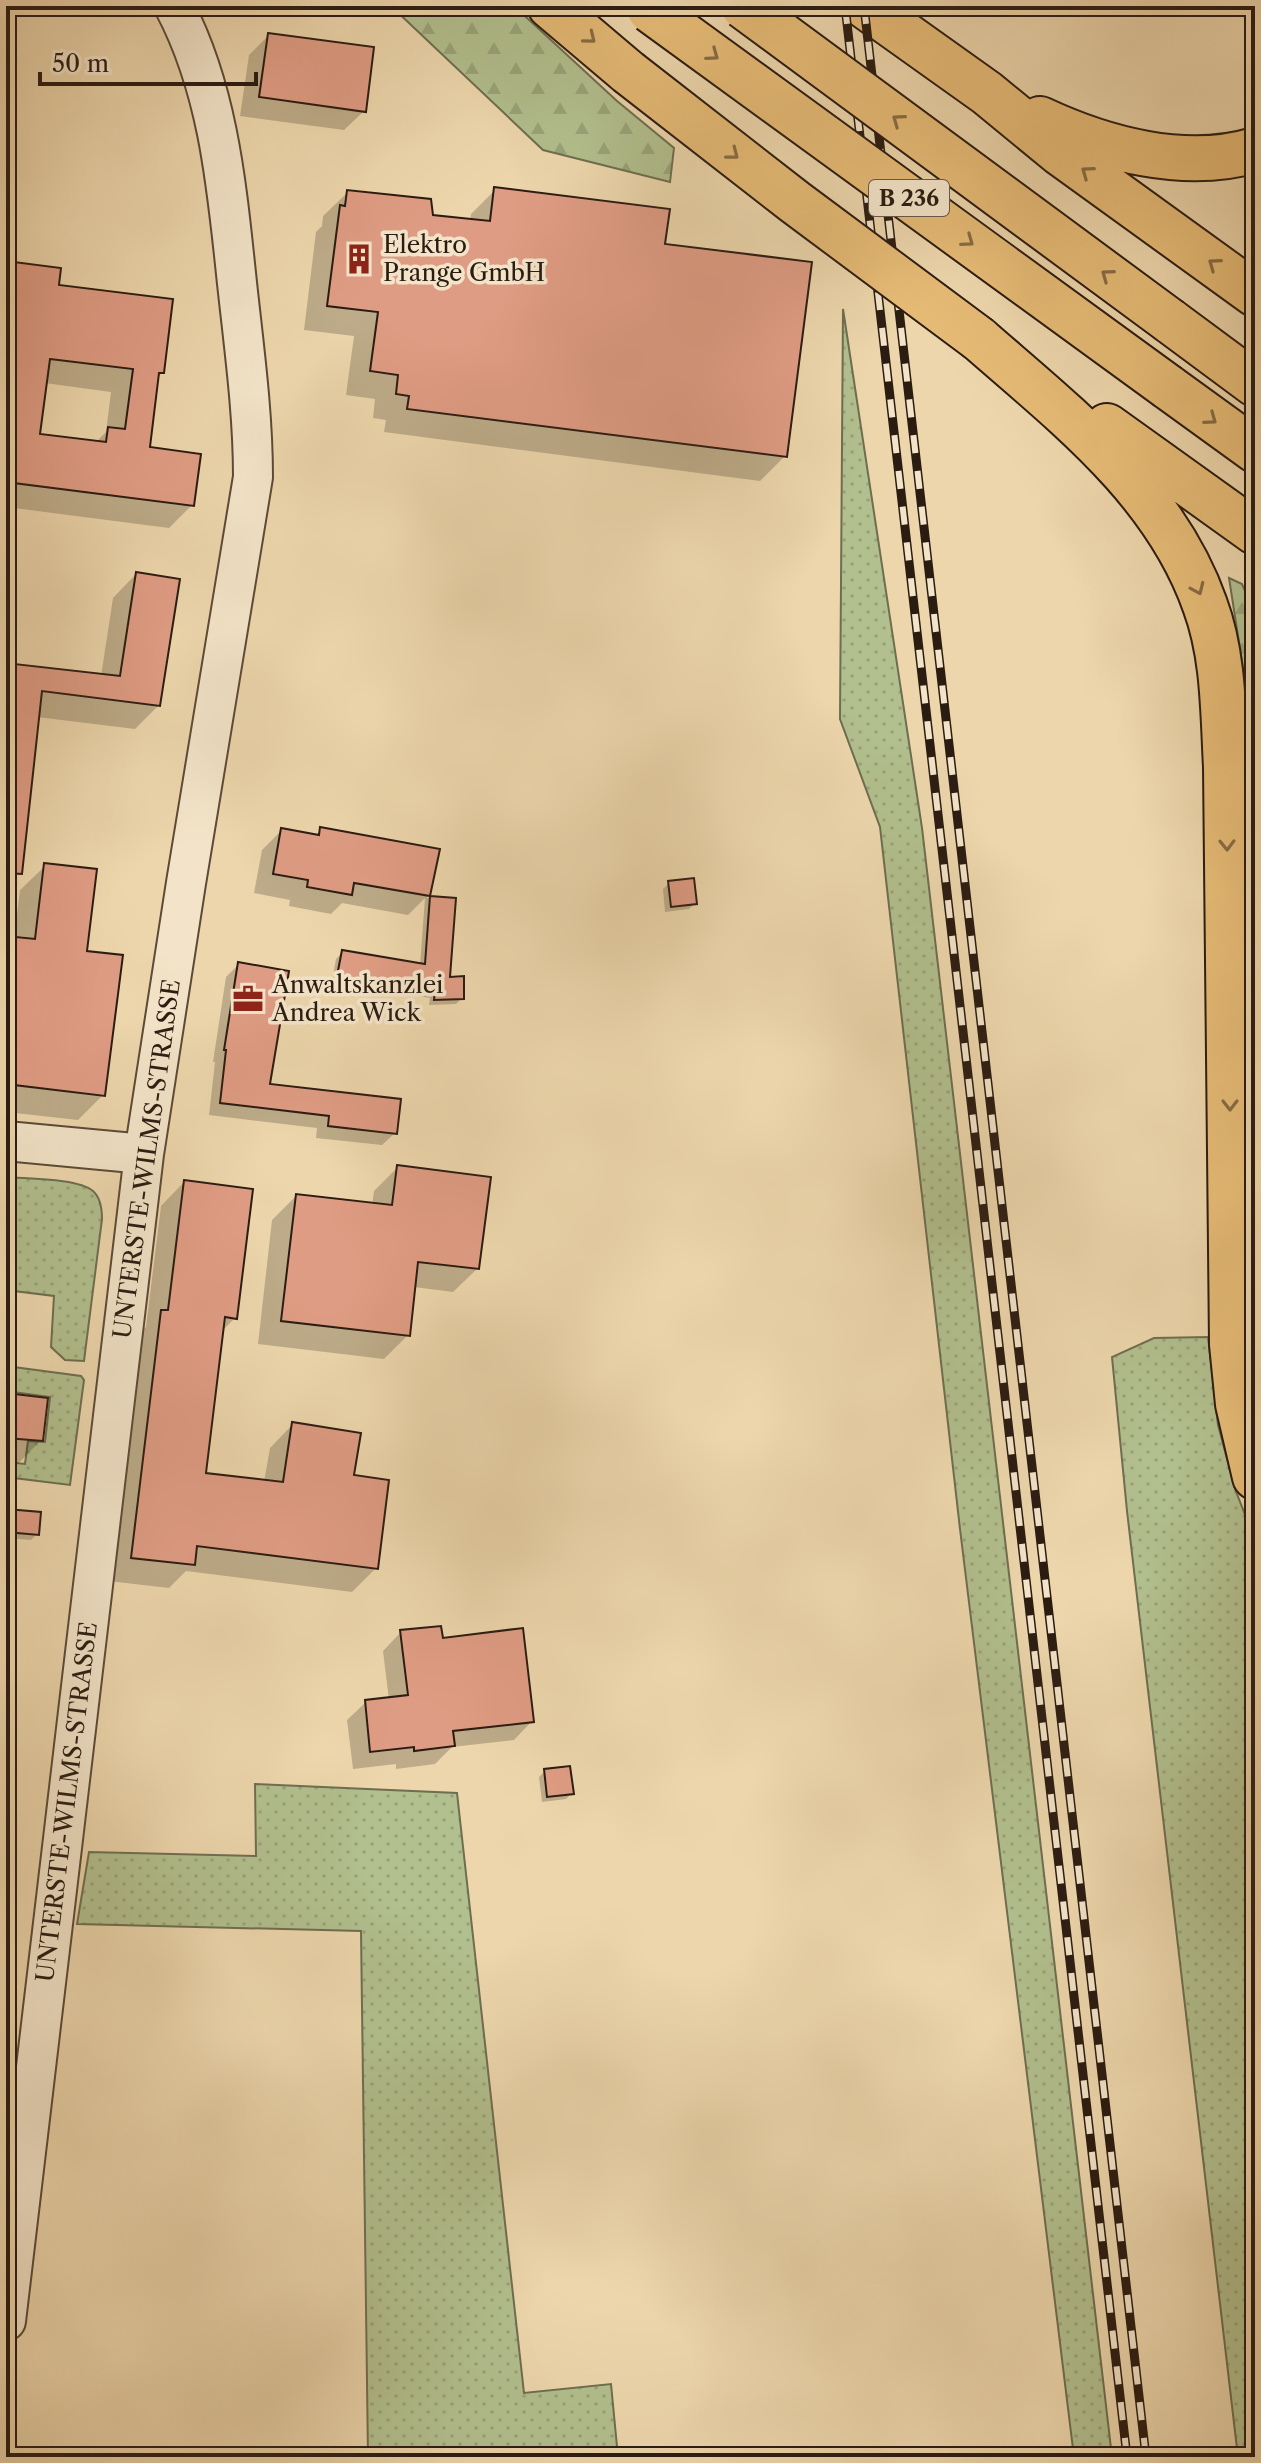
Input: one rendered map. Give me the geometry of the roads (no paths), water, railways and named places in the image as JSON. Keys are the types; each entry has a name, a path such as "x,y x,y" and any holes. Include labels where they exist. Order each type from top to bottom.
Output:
{"highway":[{"path":"550,6 628,72 795,202 979,339 1071,399 1255,532"},
{"name":"B 236","path":"743,6 1255,384"},
{"path":"865,6 987,93 1060,153 1255,294"},
{"name":"B 236","path":"647,8 1255,450"},
{"path":"987,93 1083,136 1124,150 1176,158 1250,152"},
{"path":"979,339 1124,471 1179,545 1206,606 1221,674 1227,813 1232,1344 1238,1404 1255,1477"}],"street":[{"name":"UNTERSTE-WILMS-STRASSE","path":"6,2321 144,1154 253,477 253,424 225,173 210,100 189,37 174,6"},
{"path":"6,1141 144,1154"}],"railway":[{"path":"845,6 1127,2457"},
{"path":"864,6 1146,2457"}],"place":[{"name":"Elektro Prange GmbH","path":"359,259"},
{"name":"Anwaltskanzlei Andrea Wick","path":"248,999"}]}
